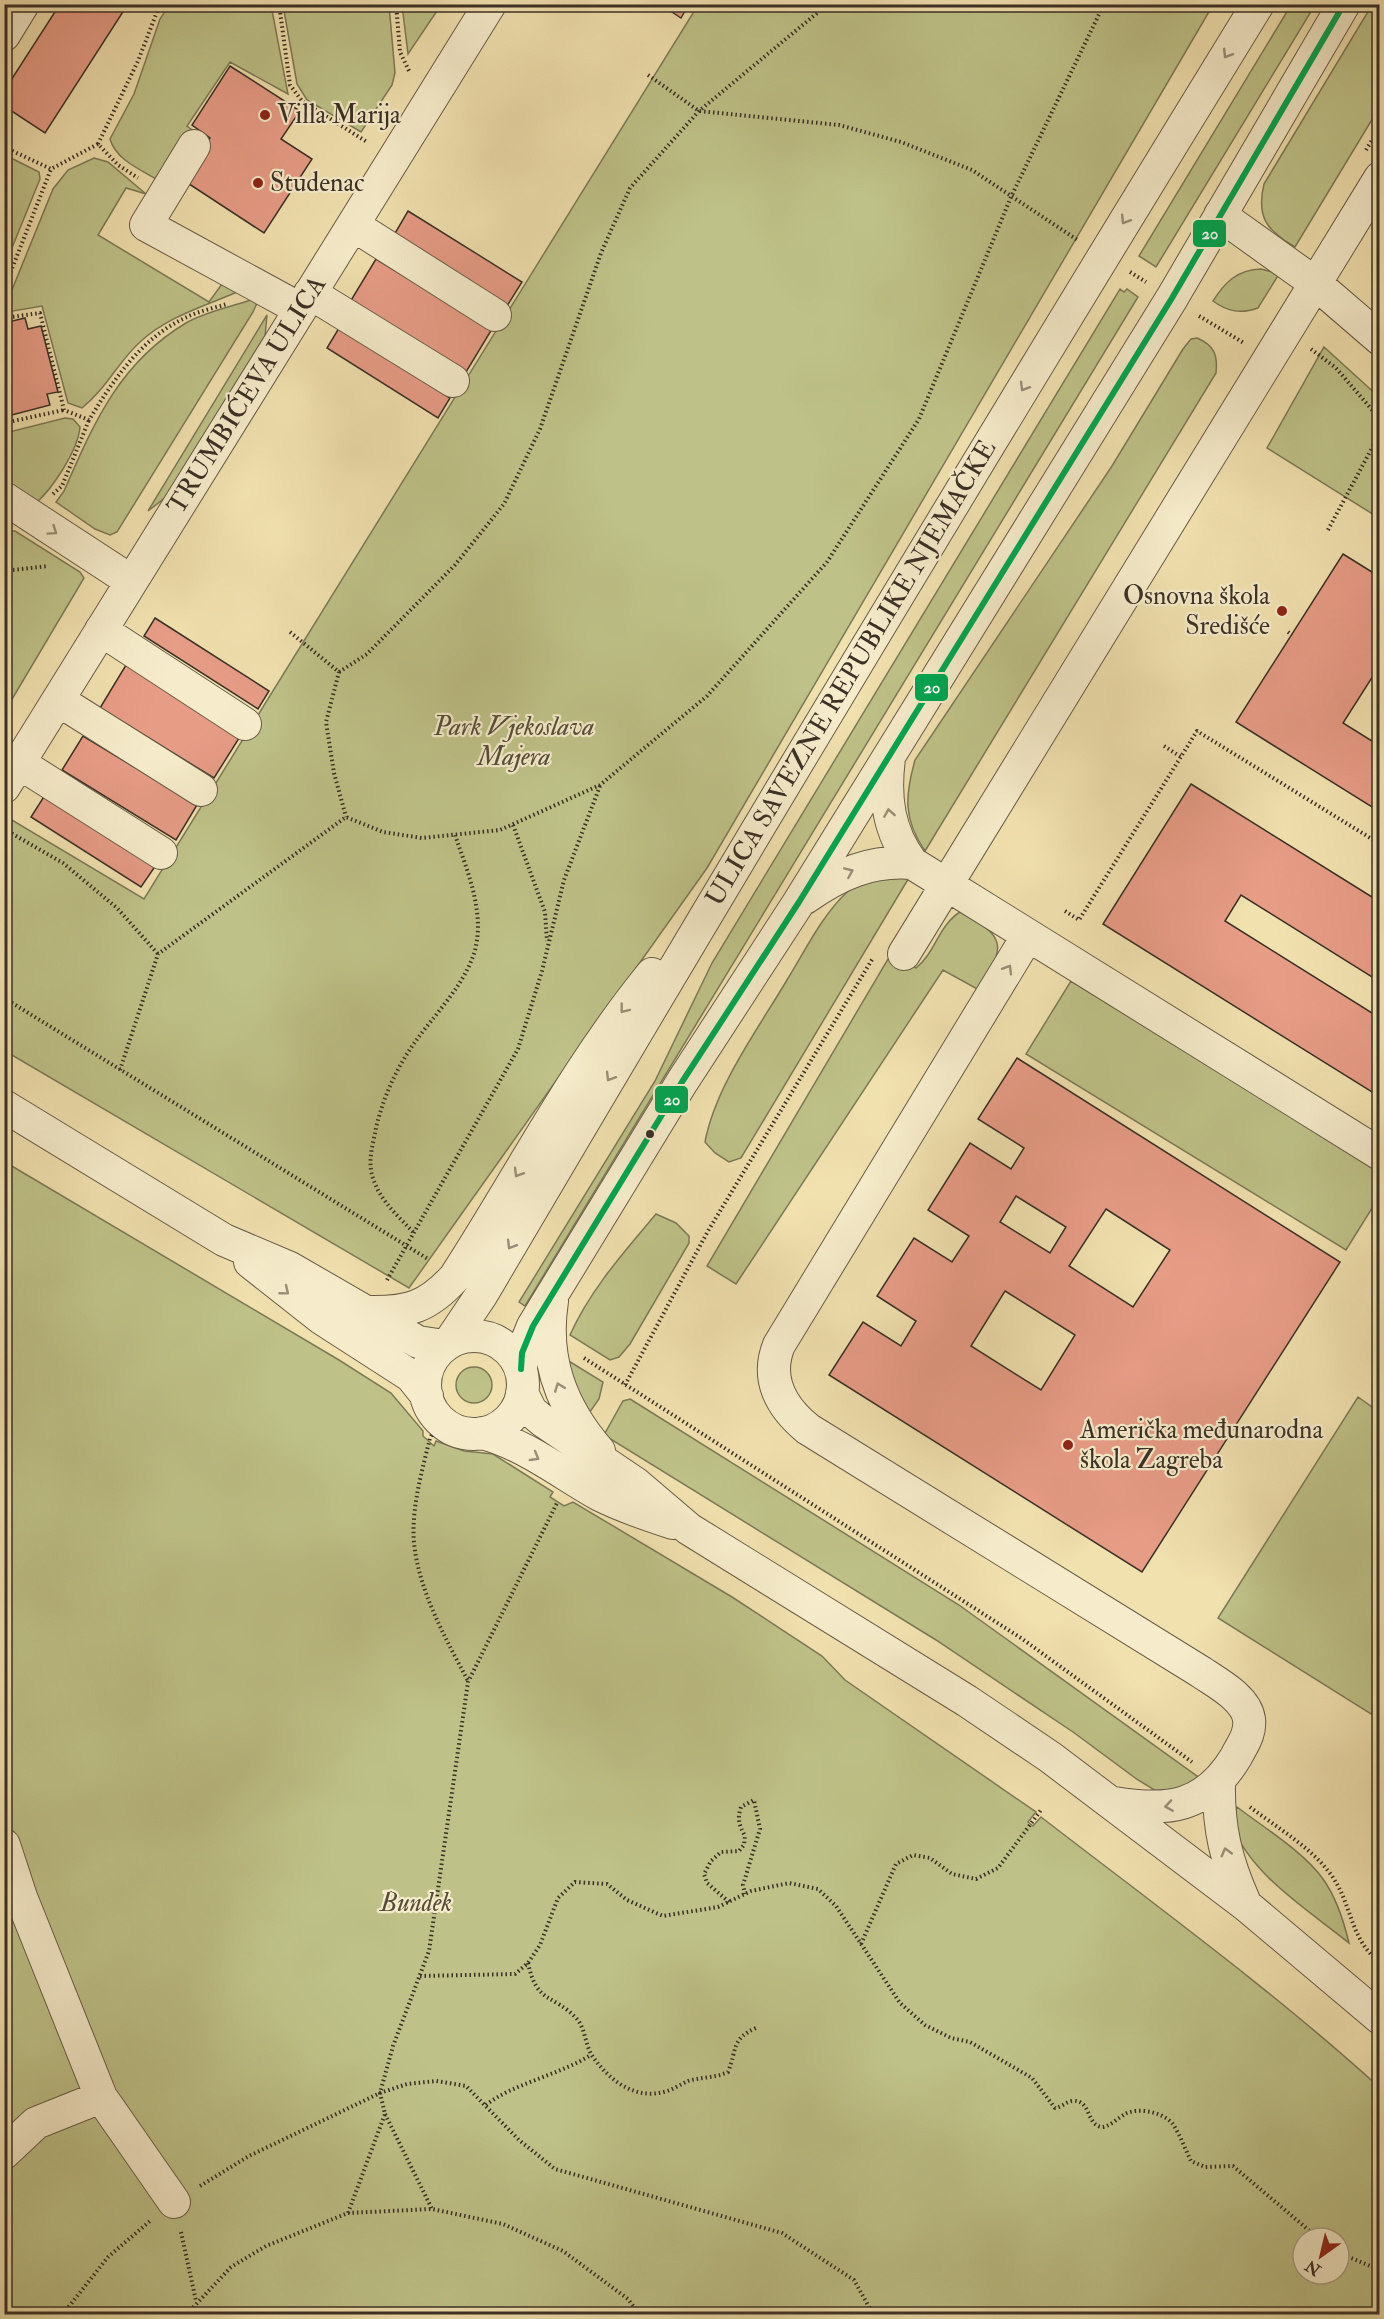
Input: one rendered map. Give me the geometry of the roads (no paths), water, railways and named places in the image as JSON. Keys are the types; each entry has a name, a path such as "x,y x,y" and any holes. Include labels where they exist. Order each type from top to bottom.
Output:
{"street":[{"path":"4,35 23,4"},
{"name":"TRUMBIĆEVA ULICA","path":"12,775 490,4"},
{"name":"ULICA SAVEZNE REPUBLIKE NJEMAČKE","path":"446,1345 482,1294 714,900 1258,4"},
{"path":"482,1433 503,1425 511,1417 522,1381 526,1340 682,1082 799,902 1221,215 1344,4"},
{"path":"194,146 146,225 305,301 453,381"},
{"path":"904,954 1380,178"},
{"path":"1221,215 1315,283 1380,339"},
{"path":"353,225 495,315"},
{"path":"4,498 131,581"},
{"path":"101,630 245,724"},
{"path":"58,700 201,790"},
{"path":"889,756 886,780 891,828 912,863 1027,937 1380,1154"},
{"path":"12,775 161,853"},
{"path":"799,902 825,884 870,864 891,861 912,863"},
{"path":"224,1240 290,1268 375,1299 392,1312 426,1303 440,1294 455,1277 599,1042 714,900"},
{"path":"1027,937 779,1345 772,1362 779,1394 797,1420 829,1443 1227,1689 1241,1703 1249,1718 1248,1736 1220,1782 1190,1801 1172,1807 1148,1809 1114,1803"},
{"path":"4,1106 224,1240 304,1306 411,1376 427,1396 432,1410 454,1429 467,1433 482,1433 513,1443 600,1495 632,1510 689,1529"},
{"path":"554,1293 549,1336 555,1376 561,1395 591,1442 615,1470"},
{"path":"375,1299 418,1341 446,1345 477,1336 491,1339 509,1351 522,1381 531,1411 543,1421 615,1470 689,1529 967,1701 1114,1803 1247,1906 1380,2018"},
{"path":"427,1396 427,1374 436,1354 446,1345"},
{"path":"1220,1782 1218,1816 1224,1844 1232,1874 1247,1906"},
{"path":"4,1845 21,1897 101,2097 174,2202"},
{"path":"4,2153 36,2123 101,2097"}],"place":[{"name":"Villa Marija","path":"265,115"},
{"name":"Studenac","path":"258,183"},
{"name":"Osnovna škola Središće","path":"1282,611"},
{"name":"Američka međunarodna škola Zagreba","path":"1068,1445"}],"park label":[{"name":"Park Vjekoslava Majera","path":"514,742"},
{"name":"Bundek","path":"416,1903"}]}
